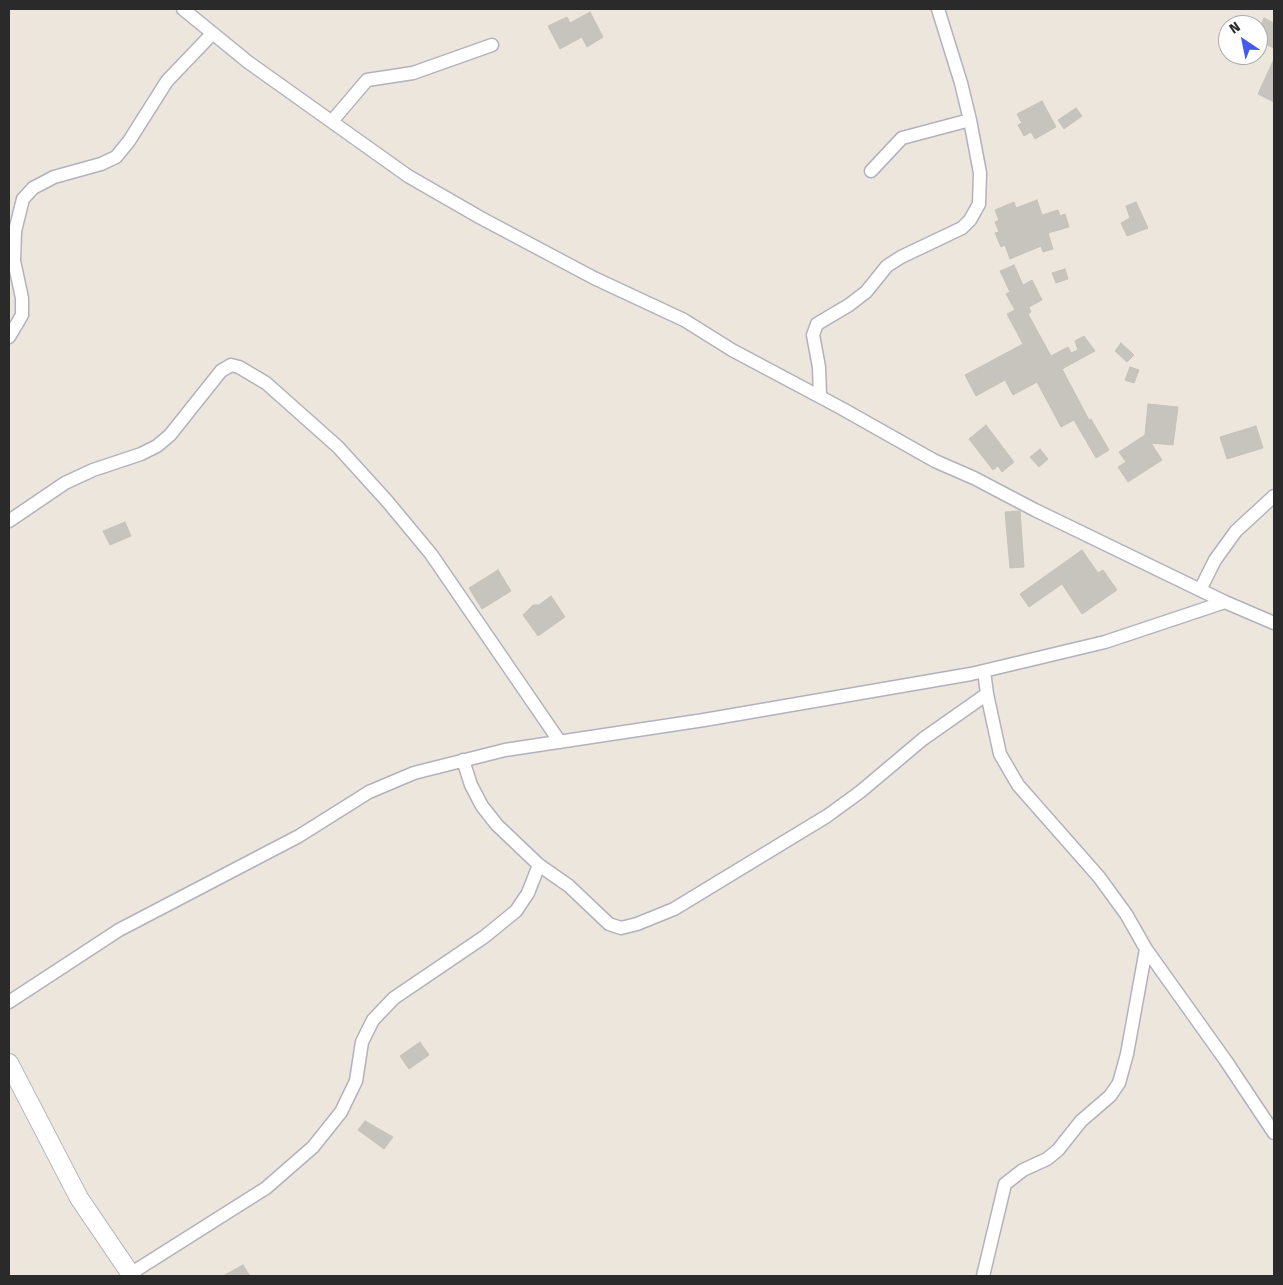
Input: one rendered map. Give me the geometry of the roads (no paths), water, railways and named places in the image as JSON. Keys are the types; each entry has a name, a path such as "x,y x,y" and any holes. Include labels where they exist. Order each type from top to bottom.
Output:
{"main road":[{"path":"9,1063 79,1198 131,1275"}],"street":[{"path":"183,9 212,34 279,85 333,120 408,176 481,218 594,278 684,320 732,350 820,396 908,448 1225,602 1274,623"},
{"path":"820,396 819,367 813,335 817,324 849,306 866,292 887,266 901,257 962,228 970,220 978,204 980,173 970,120 961,82 938,9"},
{"path":"9,337 22,315 22,298 14,261 15,231 23,199 33,188 54,177 102,164 116,157 129,141 167,81 212,34"},
{"path":"333,120 366,80 413,73 492,46"},
{"path":"871,171 902,138 970,120"},
{"path":"9,521 65,483 93,470 141,454 157,446 170,434 221,371 231,365 239,367 266,383 338,447 387,501 431,554 560,742"},
{"path":"1200,590 1214,560 1236,531 1274,496"},
{"path":"9,1002 119,930 299,836 370,792 414,773 463,760 560,742 704,720 984,671 1105,642 1225,602"},
{"path":"984,671 1000,754 1018,784 1099,877 1126,914 1146,949 1226,1061 1274,1133"},
{"path":"463,760 471,785 482,806 497,825 539,865 570,886 608,924 621,928 674,910 827,816 860,792 923,739 987,694"},
{"path":"131,1275 266,1188 313,1147 341,1112 356,1081 362,1042 373,1020 394,998 484,937 516,911 528,893 539,865"},
{"path":"983,1276 1005,1184 1023,1170 1047,1159 1058,1150 1081,1120 1110,1096 1119,1082 1127,1054 1146,949"}]}
